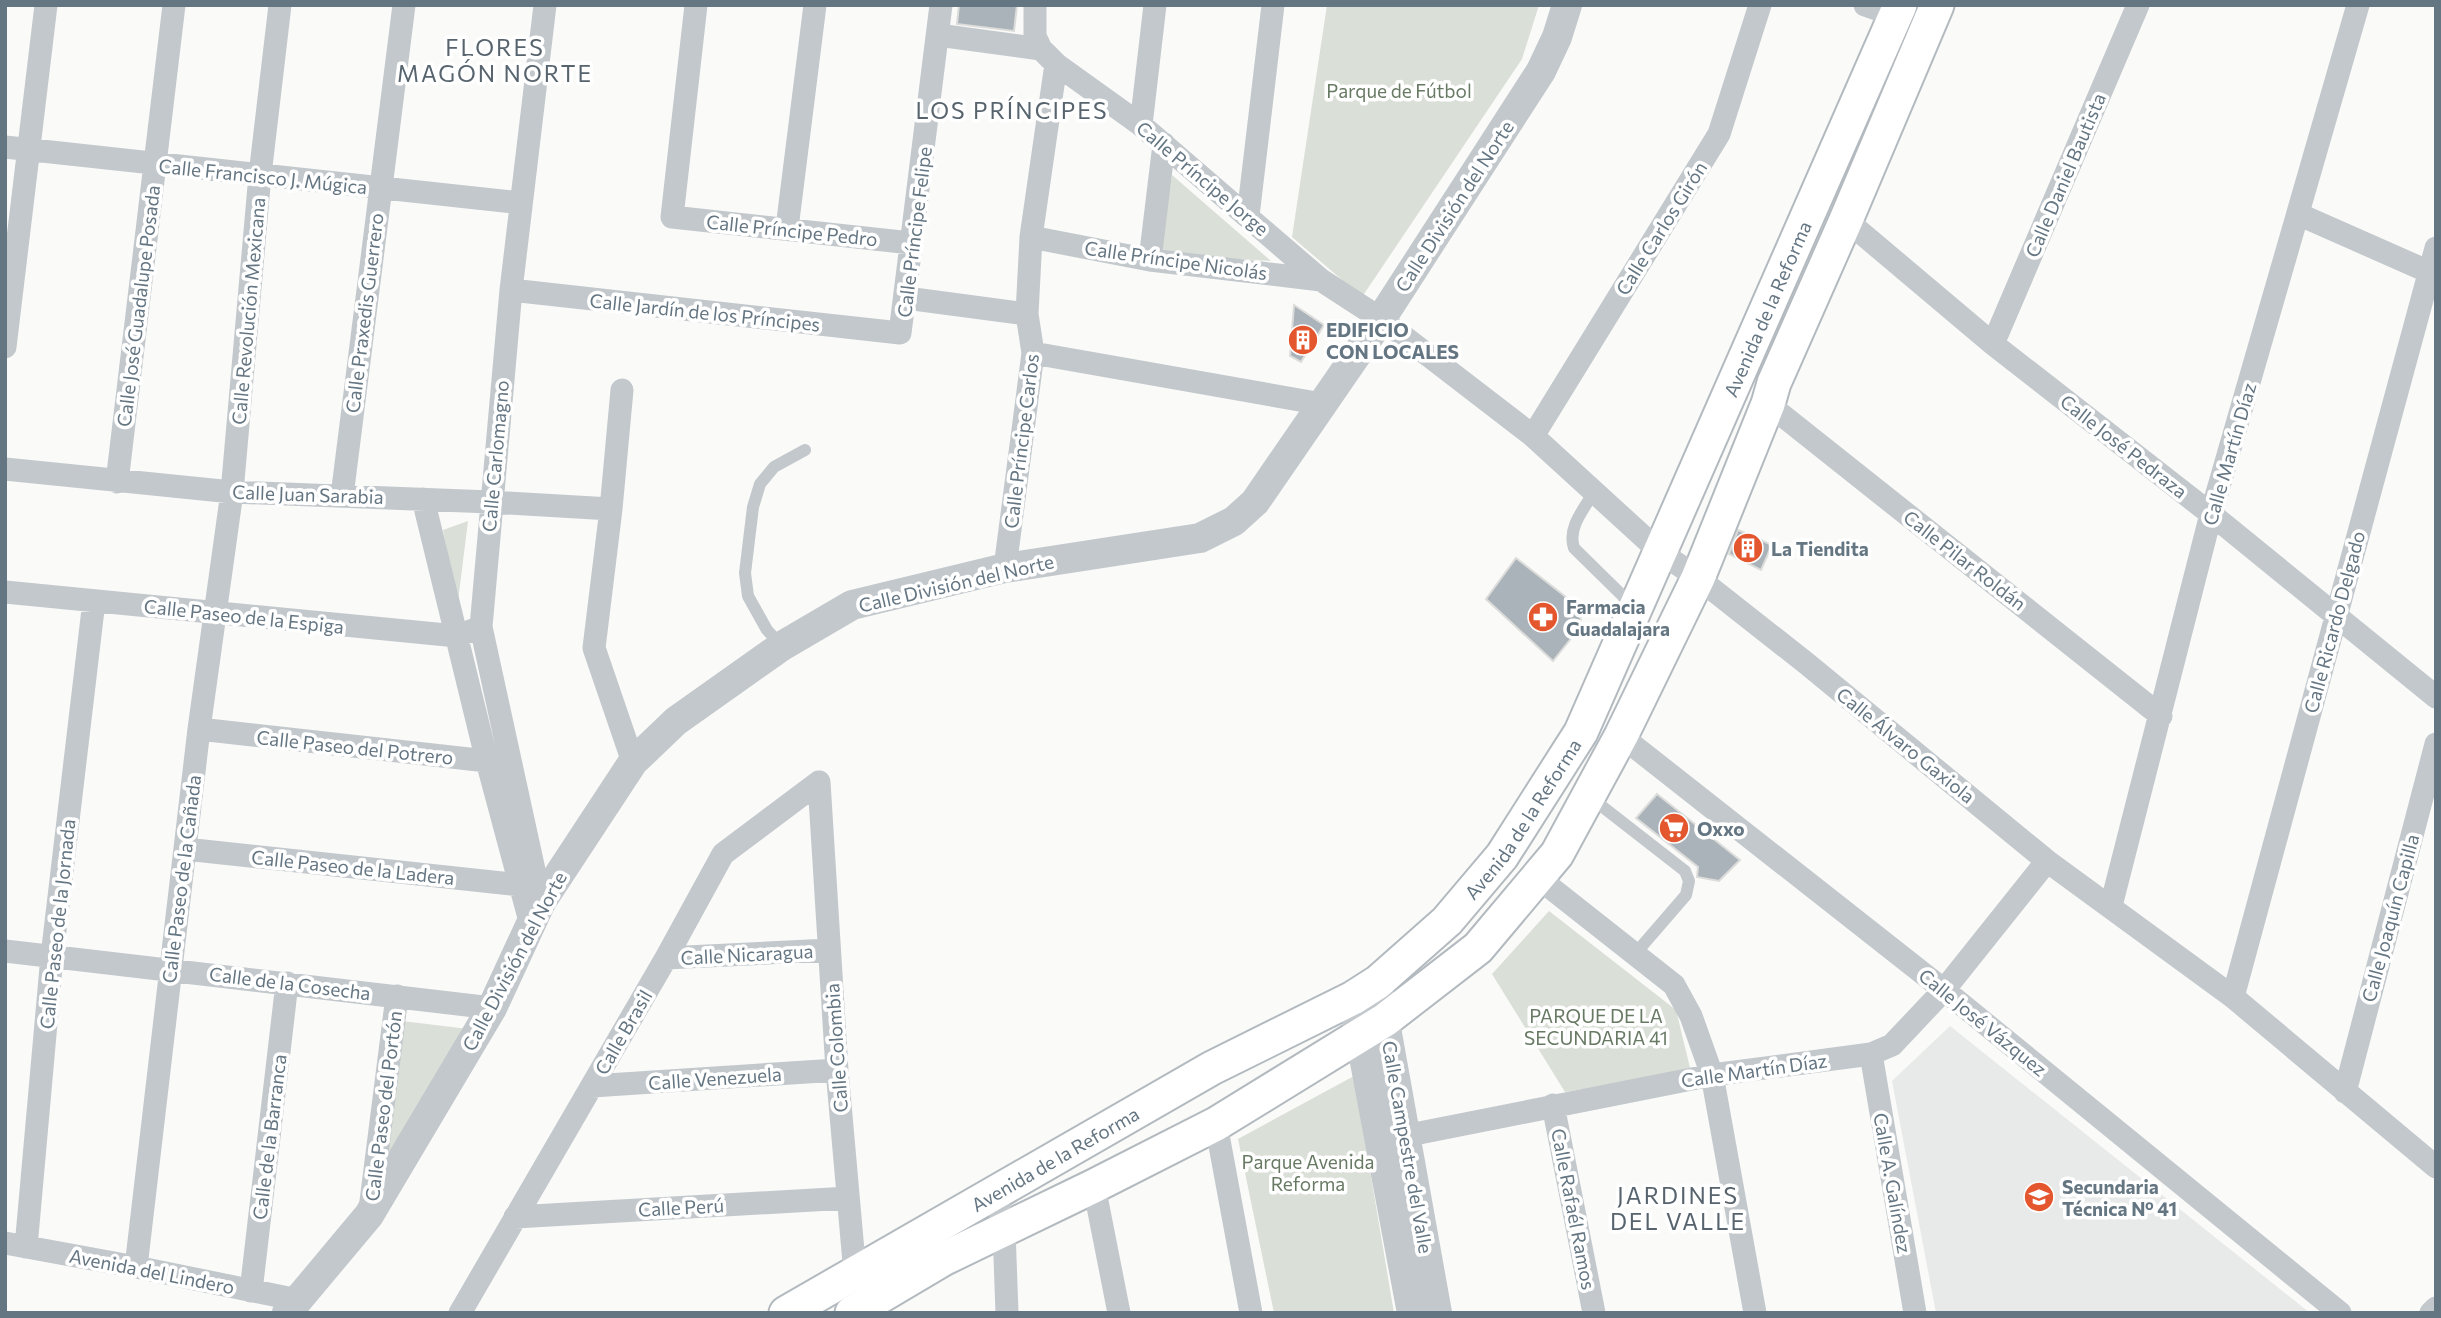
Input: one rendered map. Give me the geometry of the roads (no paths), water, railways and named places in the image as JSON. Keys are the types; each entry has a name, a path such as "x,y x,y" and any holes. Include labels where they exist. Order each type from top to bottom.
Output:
{"main road":[{"name":"Avenida de la Reforma","path":"856,1312 943,1259 1216,1124 1373,1028 1478,948 1557,854 1621,736 1698,578 1774,383 1937,5"},
{"name":"Avenida de la Reforma","path":"786,1313 1212,1068 1366,990 1447,921 1502,856 1581,732 1660,552 1887,9"}],"street":[{"path":"5,347 17,148 46,5"},
{"name":"Calle José Guadalupe Posada","path":"117,482 174,5"},
{"name":"Calle Revolución Mexicana","path":"232,492 260,174 280,5"},
{"name":"Calle Praxedis Guerrero","path":"342,496 404,5"},
{"name":"Calle Carlomagno","path":"531,904 508,750 481,627 511,290 545,5"},
{"name":"Calle Príncipe Pedro","path":"696,5 673,217 911,243"},
{"path":"787,228 815,5"},
{"name":"Calle Príncipe Felipe","path":"900,333 941,5"},
{"name":"Calle Príncipe Carlos","path":"1005,568 1034,353 1027,314 1031,237 1048,57 1035,36 1035,5"},
{"path":"1141,125 1155,5"},
{"path":"1248,216 1273,5"},
{"name":"Calle División del Norte","path":"292,1306 369,1215 492,1008 531,904 634,762 676,721 782,646 852,605 1005,568 1200,538 1234,521 1255,502 1381,319 1541,71 1557,37 1567,5"},
{"name":"Calle Carlos Girón","path":"1533,436 1719,134 1760,5"},
{"name":"Calle Daniel Bautista","path":"1993,344 2138,5"},
{"name":"Calle Martín Díaz","path":"2111,906 2211,514 2358,5"},
{"name":"Calle Príncipe Jorge","path":"938,35 1048,57 1141,125 1321,280 1381,319"},
{"path":"1150,260 1164,144"},
{"name":"Calle Francisco J. Múgica","path":"17,148 521,203"},
{"path":"2298,214 2432,274"},
{"name":"Calle José Pedraza","path":"1846,220 1993,344 2211,514 2436,696"},
{"name":"Calle Príncipe Nicolás","path":"1031,237 1150,260 1321,280"},
{"name":"Calle Ricardo Delgado","path":"2232,998 2335,615 2432,274 2436,248"},
{"name":"Calle Jardín de los Príncipes","path":"511,290 900,333"},
{"path":"906,298 1027,314"},
{"name":"Calle Álvaro Gaxiola","path":"1381,319 1533,436 1660,552 1698,578 1806,663 2047,860 2232,998 2436,1167"},
{"path":"1034,353 1322,404"},
{"path":"622,390 594,648 634,762"},
{"name":"Calle Pilar Roldán","path":"1768,404 2161,716"},
{"name":"Calle Juan Sarabia","path":"5,469 232,492 611,509"},
{"name":"Calle Paseo de la Cañada","path":"136,1267 199,729 232,492"},
{"path":"423,499 487,761 531,904"},
{"name":"Calle Paseo de la Espiga","path":"5,592 457,636 481,627"},
{"name":"Calle Paseo de la Jornada","path":"16,1245 94,601"},
{"name":"Calle Paseo del Potrero","path":"199,729 487,761"},
{"name":"Calle José Vázquez","path":"1621,736 1944,989 2340,1313"},
{"name":"Calle Joaquín Capilla","path":"2345,1092 2436,744"},
{"path":"487,761 508,750"},
{"name":"Calle Colombia","path":"819,782 837,1070 856,1272 856,1312"},
{"name":"Calle Brasil","path":"460,1313 666,958 723,854 819,782"},
{"name":"Calle Paseo de la Ladera","path":"185,849 531,904"},
{"name":"Calle Martín Díaz","path":"1393,1138 1712,1075 1871,1054 1892,1045 1944,989 2047,860"},
{"path":"1537,877 1674,985 1691,1016 1712,1075 1755,1313"},
{"name":"Calle Nicaragua","path":"666,958 829,950"},
{"name":"Calle de la Cosecha","path":"5,951 492,1008"},
{"name":"Calle de la Barranca","path":"251,1291 286,983"},
{"name":"Calle Campestre del Valle","path":"1366,990 1393,1138 1437,1313"},
{"name":"Calle Paseo del Portón","path":"369,1215 397,996"},
{"name":"Calle A. Galíndez","path":"1871,1054 1915,1313"},
{"name":"Calle Venezuela","path":"592,1086 837,1070"},
{"name":"Calle Rafaél Ramos","path":"1553,1105 1594,1313"},
{"path":"1216,1124 1251,1313"},
{"name":"Calle Campestre del Valle","path":"1393,1138 1412,1313"},
{"path":"1094,1186 1119,1313"},
{"path":"996,1193 1004,1230 1007,1313"},
{"name":"Calle Perú","path":"515,1217 848,1198"},
{"name":"Avenida del Lindero","path":"16,1245 251,1291 292,1306"},
{"path":"2431,1313 2436,1308"}],"lane":[{"path":"782,646 767,630 748,596 745,573 753,507 760,484 774,467 805,450"},
{"path":"1594,492 1574,527 1571,538 1574,548 1634,608"},
{"path":"1588,795 1685,871 1689,881 1686,895 1635,954"}],"place":[{"name":"EDIFICIO CON LOCALES","path":"1303,340"},
{"name":"La Tiendita","path":"1748,548"},
{"name":"Farmacia Guadalajara","path":"1543,617"},
{"name":"Oxxo","path":"1674,828"},
{"name":"Secundaria Técnica Nº 41","path":"2039,1197"}],"district":[{"name":"FLORES MAGÓN NORTE","path":"495,60"},
{"name":"LOS PRÍNCIPES","path":"1012,110"},
{"name":"JARDINES DEL VALLE","path":"1678,1208"}],"park label":[{"name":"Parque de Fútbol","path":"1399,90"},
{"name":"PARQUE DE LA SECUNDARIA 41","path":"1596,1026"},
{"name":"Parque Avenida Reforma","path":"1308,1172"}]}
